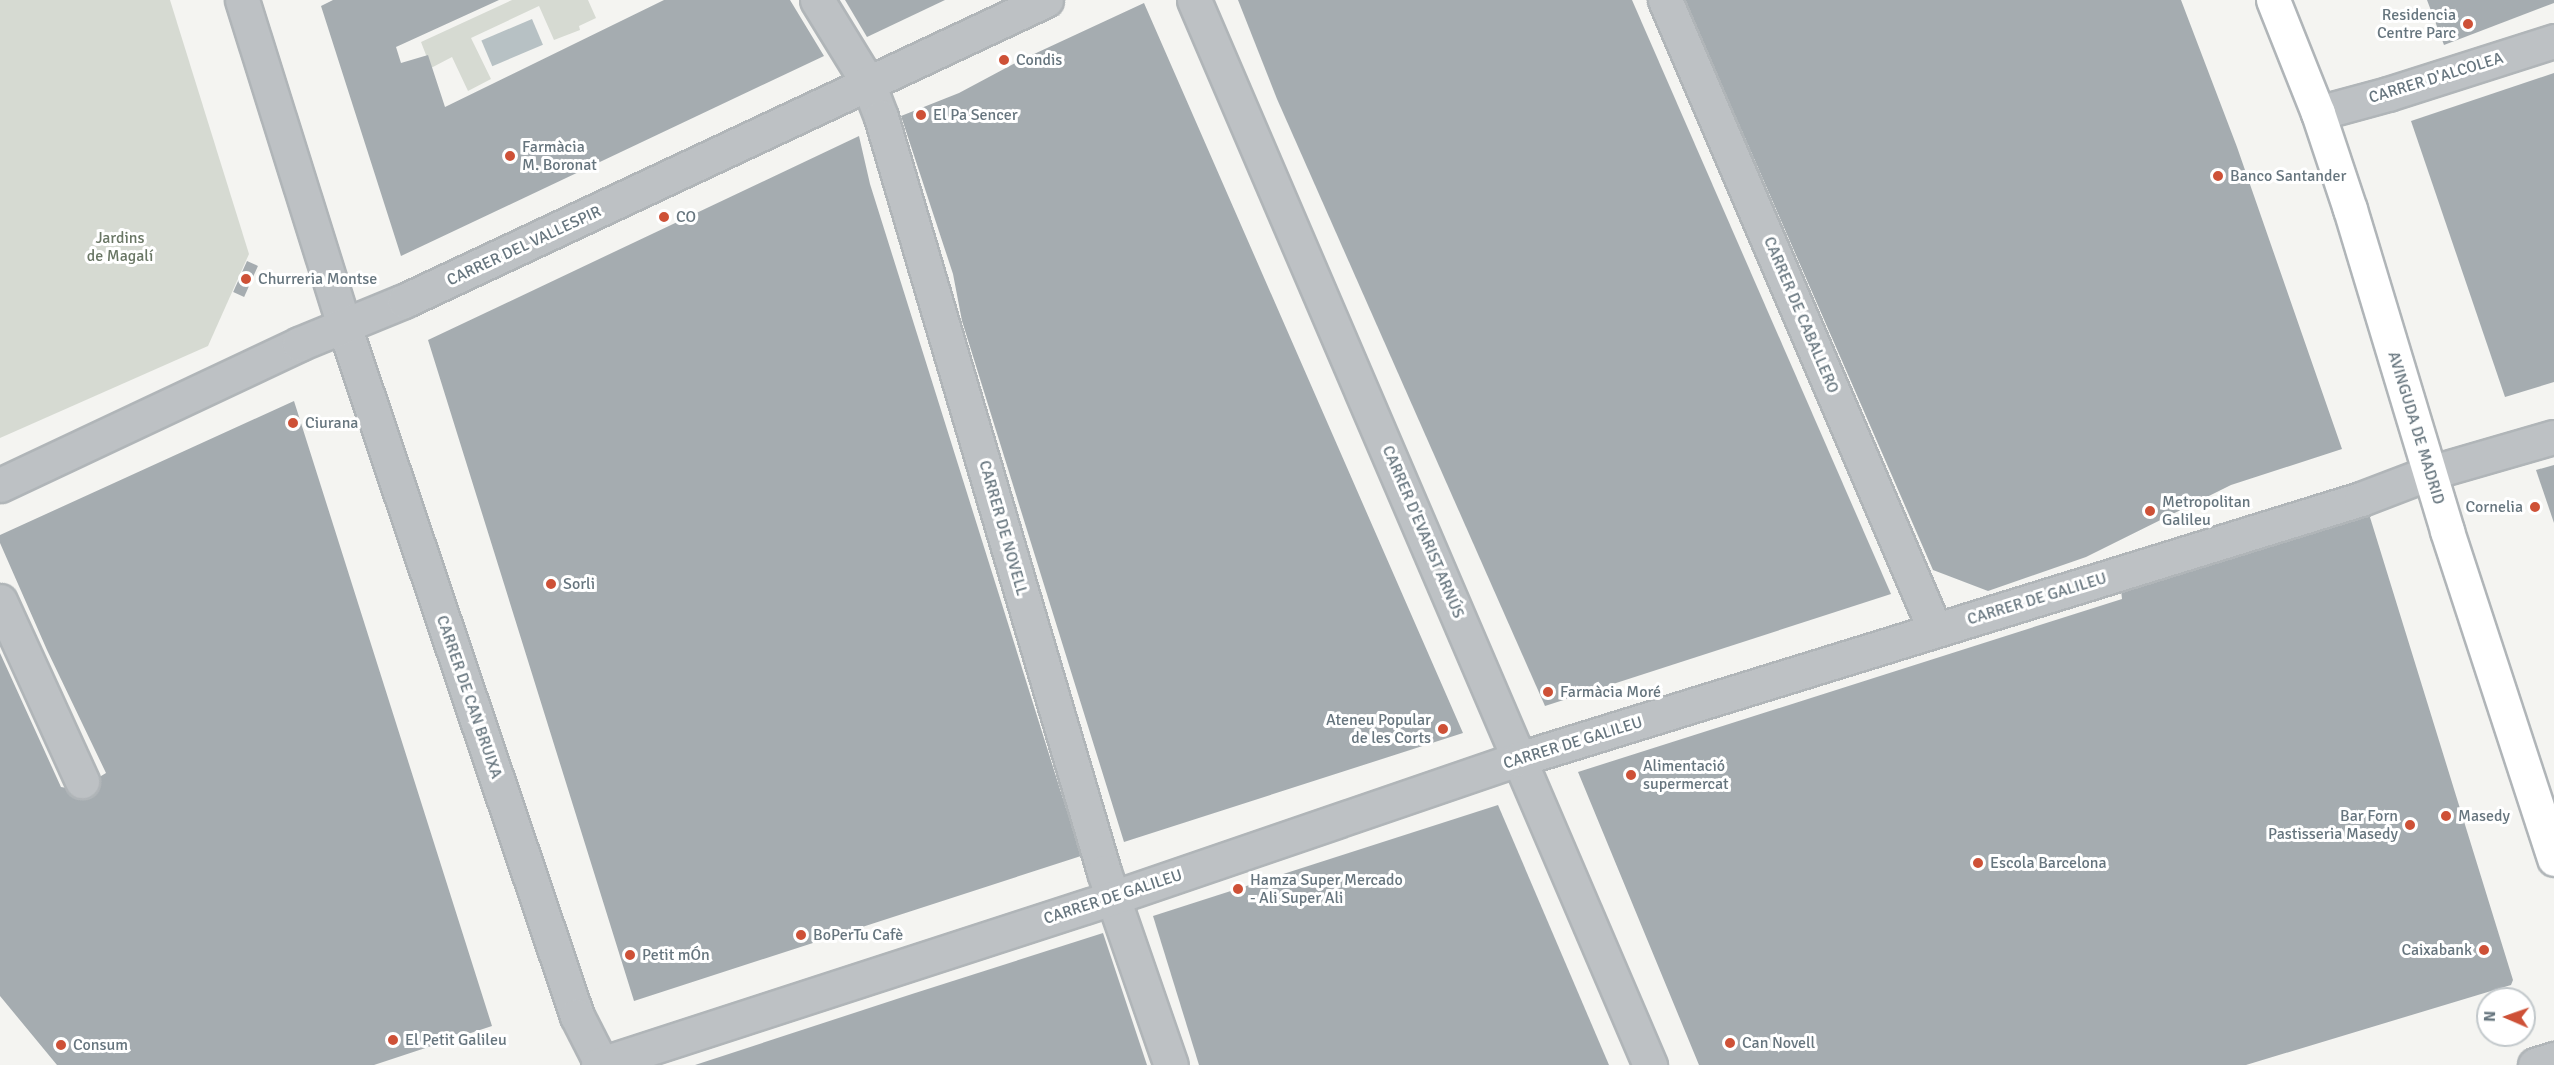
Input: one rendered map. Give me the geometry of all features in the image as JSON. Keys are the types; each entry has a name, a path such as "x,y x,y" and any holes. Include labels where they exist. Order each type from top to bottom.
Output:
{"main road":[{"name":"AVINGUDA DE MADRID","path":"2273,0 2318,112 2429,473 2554,859"}],"street":[{"name":"CARRER DE CAN BRUIXA","path":"242,0 344,326 577,1016 600,1065"},
{"name":"CARRER DE NOVELL","path":"817,0 868,82 885,128 1112,898 1171,1065"},
{"name":"CARRER DEL VALLESPIR","path":"0,485 642,191 868,82 1046,0"},
{"name":"CARRER D'EVARIST ARNÚS","path":"1194,0 1650,1065"},
{"name":"CARRER DE CABALLERO","path":"1665,0 1935,630"},
{"name":"CARRER D'ALCOLEA","path":"2318,112 2388,94 2554,41"},
{"name":"CARRER DE GALILEU","path":"600,1065 1112,898 1519,759 2361,499 2429,473 2554,437"},
{"path":"0,602 82,781"},
{"path":"2535,1065 2554,1059"}],"green space":[{"name":"Jardins de Magalí","path":"0,0 170,0 249,254 208,346 0,438"},
{"path":"512,0 588,0 596,18 579,26 580,30 554,40 539,6 471,38 491,79 468,91 452,57 431,68 421,42"}],"shaded area":[{"path":"532,19 543,45 492,66 481,40"}],"building":[{"path":"333,0 499,0 396,47 401,63 428,55 445,107 664,0 790,0 824,56 401,256 321,6"},
{"path":"845,0 945,0 867,37"},
{"path":"1238,0 1632,0 1891,594 1545,706 1277,99"},
{"path":"1685,0 2181,0 2237,147 2342,449 2231,485 2086,557 1988,591 1933,570"},
{"name":"Residencia Centre Parc","path":"2427,0 2554,0 2554,3 2444,45"},
{"path":"1144,3 1463,733 1124,842 962,321 953,274 901,116 959,93 1019,61"},
{"path":"2554,73 2554,382 2505,397 2411,121"},
{"path":"859,136 870,184 1081,856 634,1001 428,340"},
{"name":"Churreria Montse","path":"247,261 258,266 244,297 233,292"},
{"path":"294,401 492,1026 374,1065 57,1065 0,996 0,653 61,787 78,790 106,773 47,650 0,543 0,535"},
{"path":"2554,465 2554,523 2536,470"},
{"path":"2365,512 2369,514 2513,980 2511,985 2476,987 2476,996 2246,1065 1699,1065 1578,772 2122,599 2121,590"},
{"path":"1498,805 1609,1065 1199,1065 1153,916"},
{"path":"1103,933 1147,1065 695,1065 912,994"}],"place":[{"name":"Residencia Centre Parc","path":"2468,24"},
{"name":"Condis","path":"1004,60"},
{"name":"El Pa Sencer","path":"921,115"},
{"name":"Farmàcia M. Boronat","path":"510,156"},
{"name":"Banco Santander","path":"2218,176"},
{"name":"CO","path":"664,217"},
{"name":"Churreria Montse","path":"246,279"},
{"name":"Ciurana","path":"293,423"},
{"name":"Cornelia","path":"2535,507"},
{"name":"Metropolitan Galileu","path":"2150,511"},
{"name":"Sorli","path":"551,584"},
{"name":"Farmàcia Moré","path":"1548,692"},
{"name":"Ateneu Popular de les Corts","path":"1443,729"},
{"name":"Alimentació supermercat","path":"1631,775"},
{"name":"Masedy","path":"2446,816"},
{"name":"Bar Forn Pastisseria Masedy","path":"2410,825"},
{"name":"Escola Barcelona","path":"1978,863"},
{"name":"Hamza Super Mercado - Ali Super Ali","path":"1238,889"},
{"name":"BoPerTu Cafè","path":"801,935"},
{"name":"Caixabank","path":"2484,950"},
{"name":"Petit mÓn","path":"630,955"},
{"name":"El Petit Galileu","path":"393,1040"},
{"name":"Can Novell","path":"1730,1043"},
{"name":"Consum","path":"61,1045"}]}
